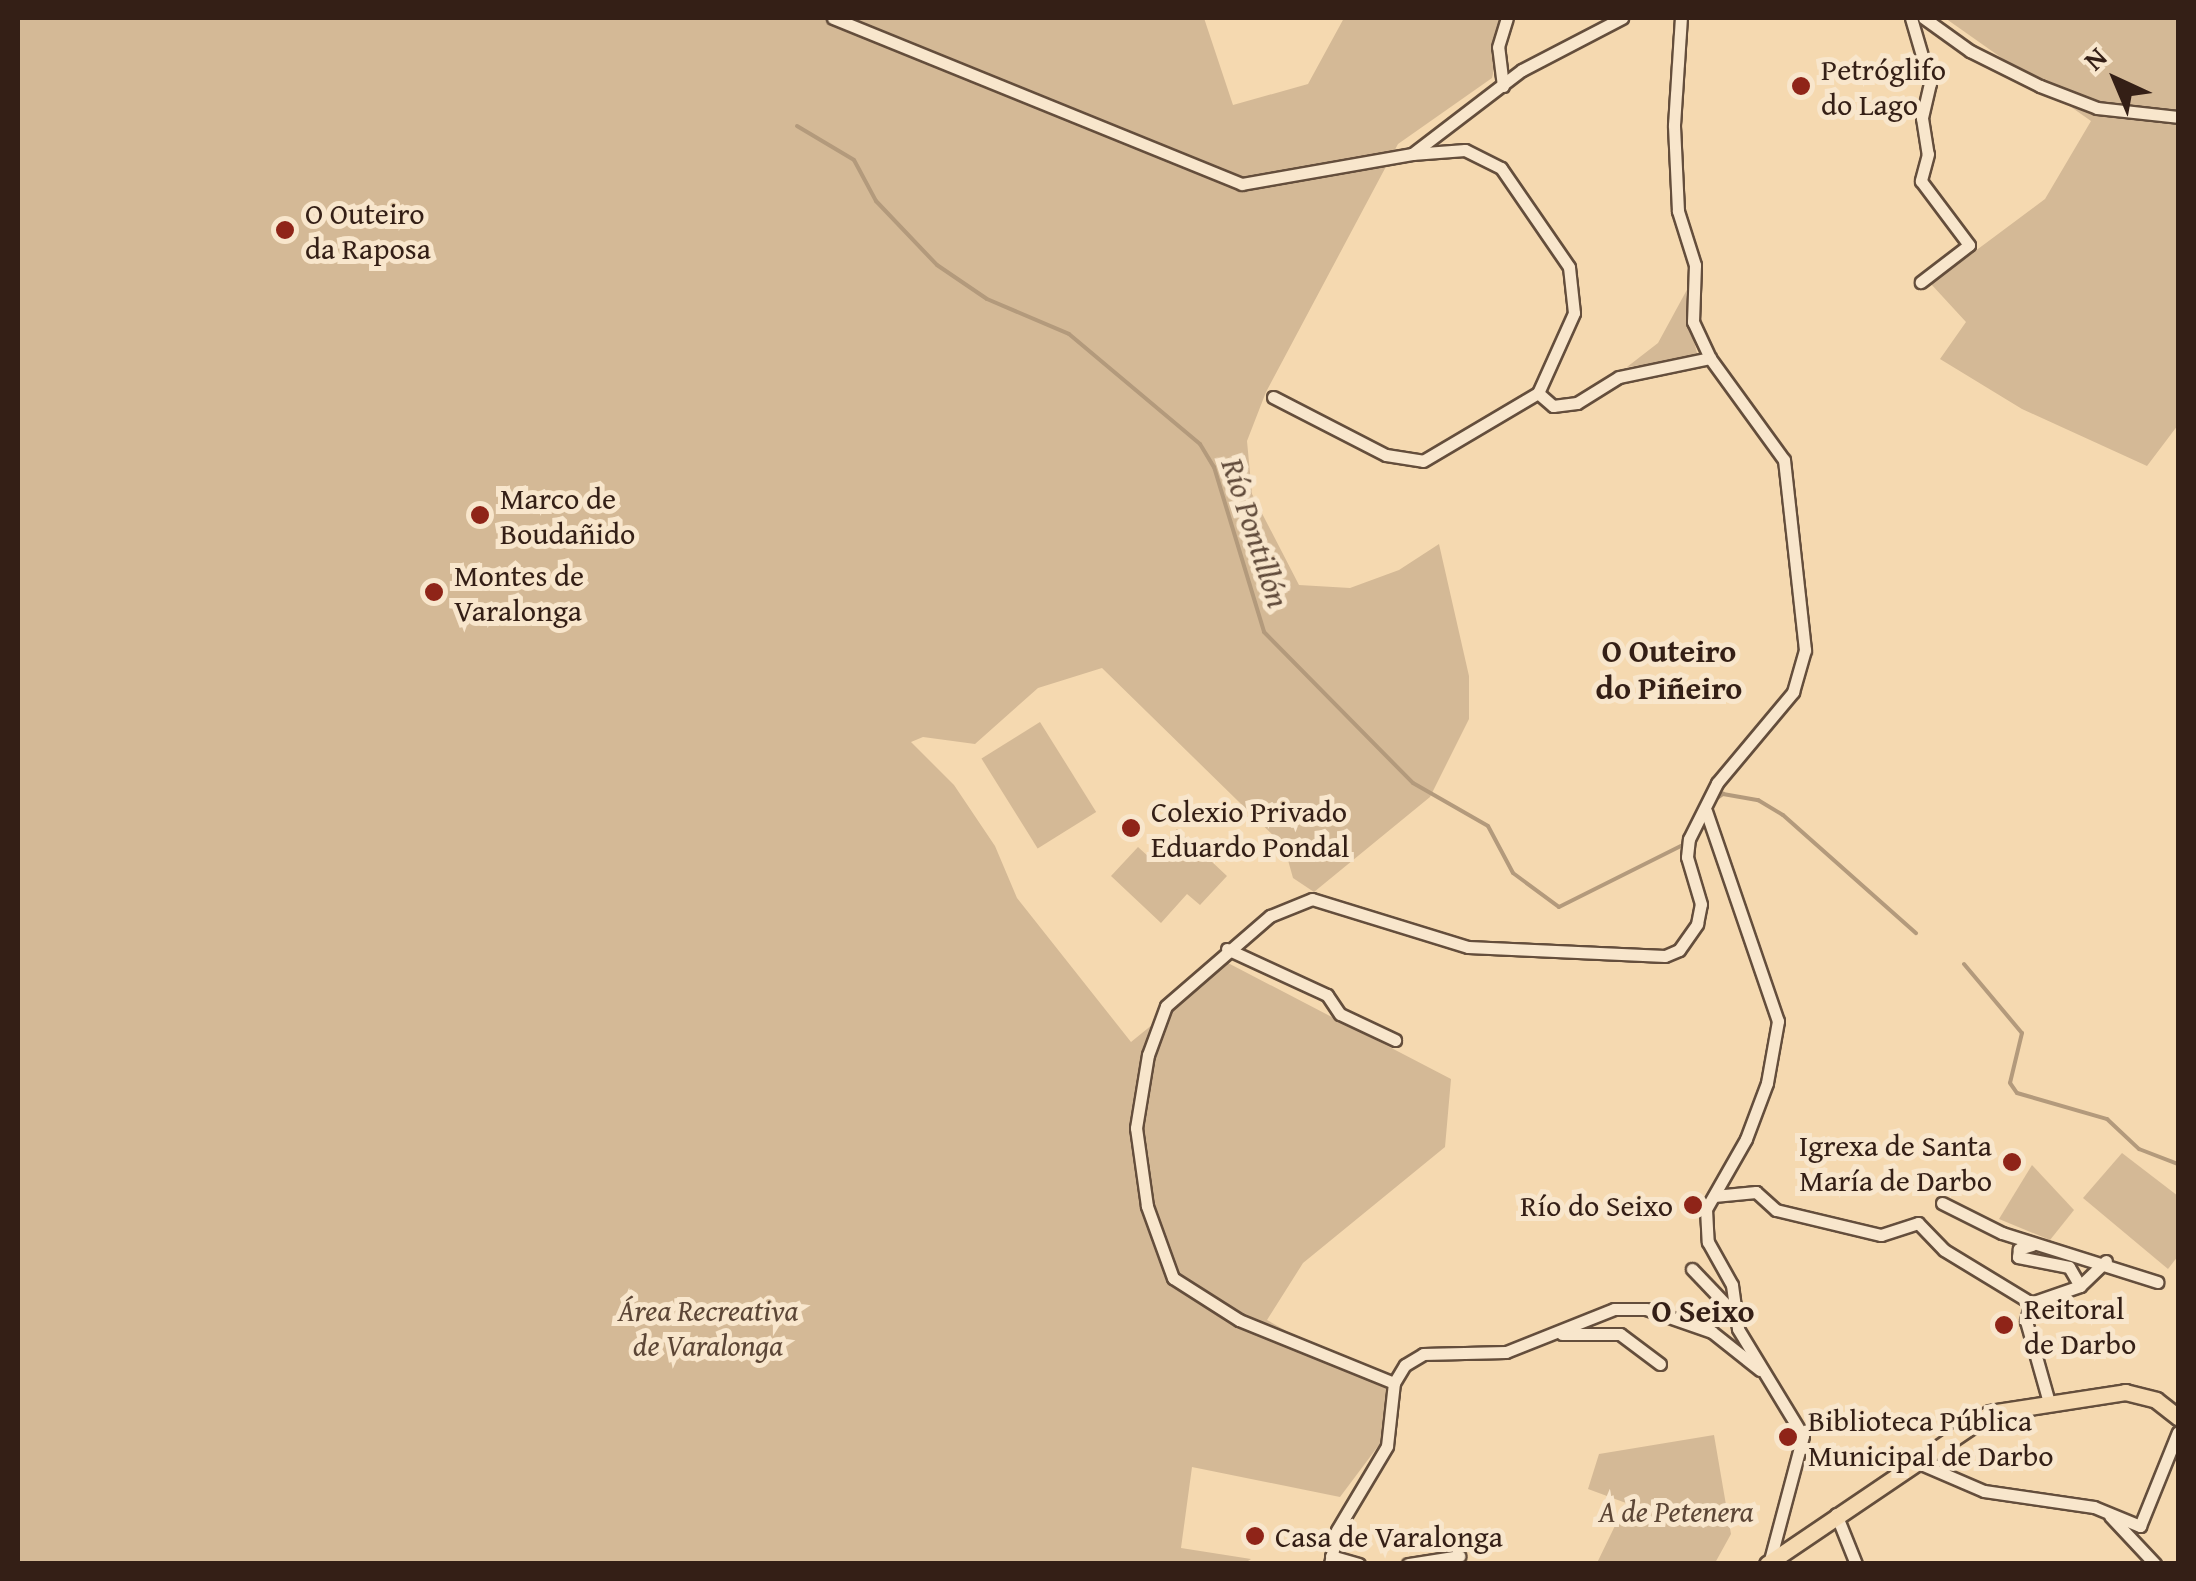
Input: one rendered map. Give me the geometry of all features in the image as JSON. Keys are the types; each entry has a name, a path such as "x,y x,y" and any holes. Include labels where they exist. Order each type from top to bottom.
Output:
{"main road":[{"path":"1768,1563 1990,1413 2048,1399 2125,1392 2156,1400 2178,1417"}],"street":[{"path":"833,18 1242,184 1412,154 1465,150 1502,168 1570,266 1574,314 1538,393 1423,461 1386,456 1273,396"},
{"path":"1502,86 1498,47 1507,18"},
{"path":"1412,154 1502,86 1622,18"},
{"path":"1394,1383 1238,1320 1173,1278 1147,1206 1136,1128 1148,1055 1166,1006 1227,949 1270,916 1312,900 1468,947 1665,956 1679,950 1696,924 1700,904 1687,857 1717,783 1793,692 1804,650 1786,522 1784,460 1710,358 1693,322 1695,264 1678,211 1674,125 1681,18"},
{"path":"1911,18 1930,83 1921,181 1969,245 1921,282"},
{"path":"1924,18 1970,51 2040,86 2097,108 2172,115"},
{"path":"1538,393 1553,406 1570,406 1619,376 1710,358"},
{"path":"1706,811 1778,1021 1767,1084 1706,1208 1708,1242 1732,1285 1738,1329 1803,1436 1768,1563"},
{"path":"1227,949 1327,995 1340,1014 1394,1040"},
{"path":"1714,1196 1756,1192 1776,1210 1881,1234 1918,1223 1944,1250 2031,1303"},
{"path":"1942,1203 1970,1221 2158,1282"},
{"path":"2051,1246 2024,1244 2018,1257 2069,1267 2080,1286"},
{"path":"2031,1303 2080,1286 2106,1262"},
{"path":"1692,1270 1736,1314"},
{"path":"2031,1303 2026,1322 2048,1399"},
{"path":"1359,1564 1331,1560 1337,1530 1388,1446 1394,1383 1405,1365 1423,1354 1456,1348 1506,1352 1614,1309 1646,1309 1712,1332 1768,1375"},
{"path":"1548,1336 1620,1334 1660,1364"},
{"path":"1914,1461 1984,1491 2107,1514 2140,1526 2178,1432"},
{"path":"1836,1514 1856,1564"},
{"path":"2107,1514 2155,1564"},
{"path":"1777,1528 1784,1549"},
{"path":"1408,1564 1459,1556"}],"green space":[{"name":"Área Recreativa de Varalonga","path":"18,18 1204,18 1233,105 1308,84 1344,18 1506,18 1492,78 1398,144 1266,392 1247,441 1252,494 1299,585 1350,588 1399,570 1439,544 1469,676 1469,719 1430,797 1314,892 1293,878 1284,846 1102,668 1038,688 975,744 923,737 911,742 954,785 995,846 1017,898 1131,1042 1228,963 1451,1079 1445,1147 1303,1263 1267,1320 1387,1388 1382,1441 1340,1497 1192,1467 1181,1548 1251,1559 1245,1563 18,1563"},
{"path":"1945,18 2178,18 2178,425 2147,466 2022,409 1940,359 1966,322 1931,284 2045,199 2091,121"},
{"path":"1689,286 1686,309 1698,357 1627,367 1658,343"},
{"path":"1040,722 1096,812 1038,848 981,759"},
{"path":"1177,829 1227,876 1200,905 1187,894 1161,923 1111,876 1138,847 1150,858"},
{"path":"2122,1153 2178,1196 2178,1256 2168,1269 2083,1198"},
{"path":"2032,1165 2074,1210 2050,1240 1999,1219"},
{"name":"A de Petenera","path":"1714,1435 1731,1534 1715,1563 1597,1563 1626,1503 1588,1489 1599,1454"}],"waterway":[{"name":"Río Pontillón","path":"797,126 854,160 876,201 937,265 987,299 1069,334 1200,444 1214,467 1264,632 1413,783 1488,826 1513,873 1559,907 1683,845"},
{"name":"Río Pontillón","path":"1716,799 1723,794 1758,800 1783,815 1916,933"},
{"name":"Río Pontillón","path":"1964,964 2022,1033 2010,1083 2017,1093 2107,1119 2139,1149 2178,1164"}],"place":[{"name":"Petróglifo do Lago","path":"1801,86"},
{"name":"O Outeiro da Raposa","path":"285,230"},
{"name":"Marco de Boudañido","path":"480,515"},
{"name":"Montes de Varalonga","path":"434,592"},
{"name":"Colexio Privado Eduardo Pondal","path":"1131,828"},
{"name":"Igrexa de Santa María de Darbo","path":"2012,1162"},
{"name":"Río do Seixo","path":"1693,1205"},
{"name":"Reitoral de Darbo","path":"2004,1325"},
{"name":"Biblioteca Pública Municipal de Darbo","path":"1788,1437"},
{"name":"Casa de Varalonga","path":"1255,1536"}],"district":[{"name":"O Outeiro do Piñeiro","path":"1669,670"},
{"name":"O Seixo","path":"1703,1311"}]}
